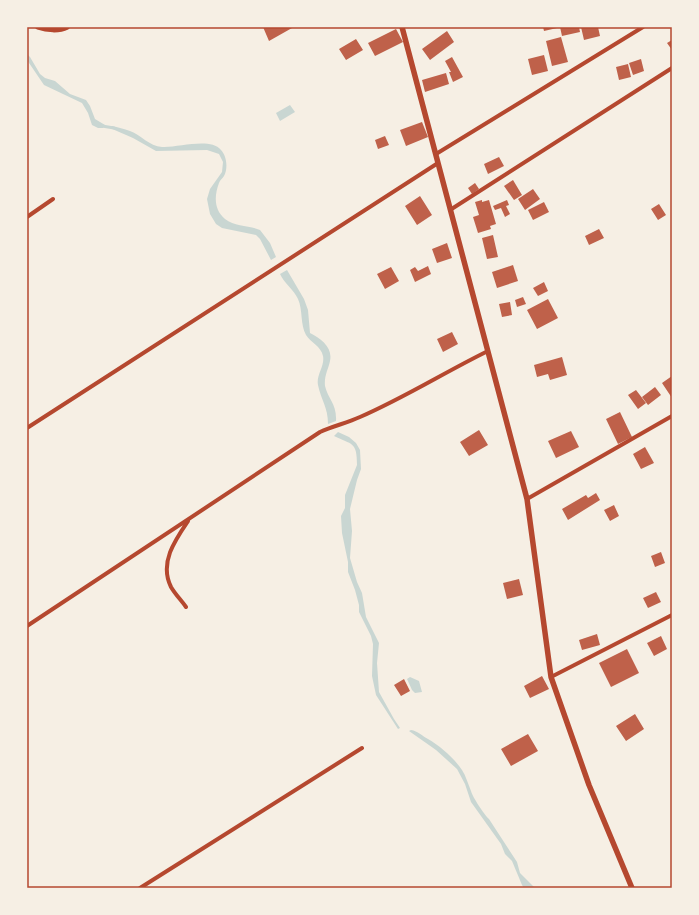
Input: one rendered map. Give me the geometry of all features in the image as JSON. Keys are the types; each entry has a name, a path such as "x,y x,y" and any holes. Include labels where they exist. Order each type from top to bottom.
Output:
{"street":[{"path":"38,27 53,30 64,29 67,27"},
{"path":"402,27 527,499 551,678 589,785 632,888"},
{"path":"436,154 643,27"},
{"path":"450,210 672,68"},
{"path":"27,428 438,163"},
{"path":"27,217 53,199"},
{"path":"27,626 320,432 359,418 488,351"},
{"path":"527,499 672,416"},
{"path":"186,607 172,587 167,570 169,555 178,536 189,519"},
{"path":"551,678 672,615"},
{"path":"140,888 362,748"}],"shaded area":[{"path":"27,54 40,74 45,78 55,81 70,94 86,100 95,119 105,125 103,128 98,128 92,125 88,113 82,103 44,85 27,60"},
{"path":"290,105 295,112 280,121 276,113"},
{"path":"112,126 130,131 153,145 162,147 193,144 209,144 216,146 221,150 226,159 225,173 219,182 216,193 217,207 221,215 229,222 260,230 270,243 276,257 271,260 260,239 256,235 222,228 216,224 210,214 207,199 210,189 222,172 223,162 219,154 207,150 156,151 133,138 110,128"},
{"path":"287,270 304,299 308,310 310,333 322,341 330,352 330,361 325,386 334,406 336,421 328,424 326,408 318,385 323,356 318,347 306,335 298,299 280,274"},
{"path":"338,432 349,437 356,443 360,450 361,469 350,509 352,531 350,558 362,593 366,617 379,643 377,663 379,692 400,728 398,729 376,695 372,676 373,644 371,636 359,612 359,605 355,590 348,572 348,562 342,533 341,516 345,508 345,495 357,465 357,457 352,445 334,436"},
{"path":"410,677 419,681 422,692 415,693 412,690 407,679"},
{"path":"411,730 418,732 437,745 459,766 465,775 476,802 517,862 520,873 535,888 524,888 522,885 512,861 505,854 501,844 471,802 465,784 457,769 436,750 409,731"}],"building":[{"path":"263,27 292,27 292,28 269,41"},
{"path":"543,27 557,27 557,28 544,31"},
{"path":"560,27 579,27 580,32 562,36"},
{"path":"581,27 598,27 600,36 584,40"},
{"path":"396,29 403,42 375,56 368,43"},
{"path":"447,31 454,42 430,60 422,49"},
{"path":"561,37 568,62 552,66 546,41"},
{"path":"356,39 363,50 346,60 339,49"},
{"path":"672,40 672,50 667,43"},
{"path":"544,55 548,71 532,75 528,59"},
{"path":"452,57 463,77 453,82 449,72 451,72 445,61"},
{"path":"641,59 644,71 633,75 629,63"},
{"path":"628,64 631,77 619,80 616,67"},
{"path":"446,73 449,84 425,92 422,80"},
{"path":"422,122 428,137 406,146 400,130"},
{"path":"385,136 389,145 378,149 375,140"},
{"path":"499,157 504,166 488,174 484,164"},
{"path":"513,180 522,195 514,200 504,186"},
{"path":"475,183 479,189 472,194 468,188"},
{"path":"533,189 540,199 525,210 518,199"},
{"path":"420,196 432,215 417,225 405,206"},
{"path":"482,200 482,202 489,200 496,224 490,226 491,229 478,233 473,217 479,215 475,202"},
{"path":"507,200 509,205 506,206 510,214 505,217 501,208 495,210 493,206"},
{"path":"544,202 549,212 533,220 528,210"},
{"path":"659,204 666,215 658,220 651,209"},
{"path":"599,229 604,238 589,245 585,236"},
{"path":"493,235 498,257 487,259 482,238"},
{"path":"447,243 452,258 437,263 432,249"},
{"path":"513,265 518,281 497,288 492,272"},
{"path":"428,266 431,274 415,282 410,270 415,267 418,271"},
{"path":"391,267 399,281 385,289 377,274"},
{"path":"544,282 548,291 538,296 533,288"},
{"path":"523,297 526,304 517,307 515,300"},
{"path":"548,299 558,318 537,329 527,310"},
{"path":"510,302 512,315 502,317 499,304"},
{"path":"452,332 458,344 443,352 437,339"},
{"path":"562,357 567,375 550,380 548,374 537,377 534,365"},
{"path":"672,376 672,398 662,383"},
{"path":"655,387 661,395 648,405 642,397"},
{"path":"636,390 646,403 638,409 628,395"},
{"path":"620,412 632,437 618,444 606,419"},
{"path":"479,430 488,445 469,456 460,442"},
{"path":"571,431 579,447 556,458 548,441"},
{"path":"645,447 654,463 641,469 633,454"},
{"path":"596,493 600,500 568,520 562,509 586,495 588,498"},
{"path":"614,505 619,516 610,521 604,510"},
{"path":"661,552 665,563 655,567 651,556"},
{"path":"519,579 523,595 507,599 503,583"},
{"path":"656,592 661,602 648,608 643,598"},
{"path":"597,634 600,645 582,650 579,640"},
{"path":"661,636 667,649 654,656 647,643"},
{"path":"627,649 639,673 611,687 599,663"},
{"path":"542,676 549,689 530,698 524,686"},
{"path":"404,679 410,691 401,696 394,685"},
{"path":"635,714 644,729 626,741 616,726"},
{"path":"528,734 538,751 511,766 501,749"}],"waterway":[{"path":"102,126 114,128"}]}
